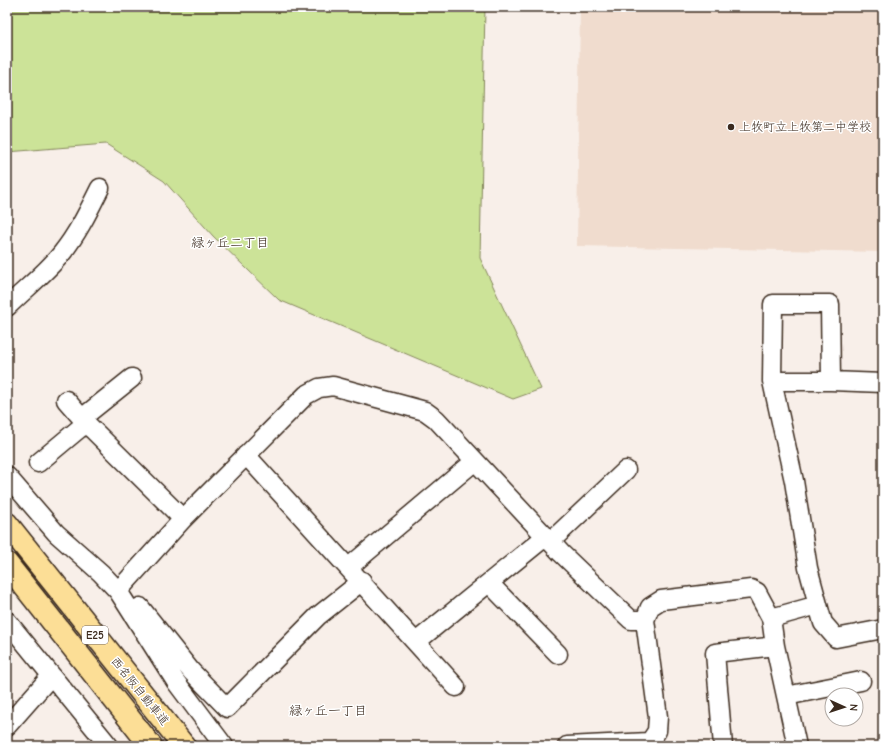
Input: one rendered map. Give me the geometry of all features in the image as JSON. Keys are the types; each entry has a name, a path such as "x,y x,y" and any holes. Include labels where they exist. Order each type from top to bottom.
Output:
{"highway":[{"name":"西名阪自動車道","path":"7,524 184,746"},
{"name":"西名阪自動車道","path":"7,564 151,746"}],"street":[{"path":"7,307 47,270 63,252 80,226 100,188"},
{"path":"831,381 830,304 773,304 772,382 794,481 808,568 823,623 836,638 883,628"},
{"path":"38,463 132,378"},
{"path":"772,382 831,381 883,383"},
{"path":"121,588 183,519 306,395 319,388 333,386 425,411 436,419 547,539 631,620 645,620"},
{"path":"66,400 84,421 183,519"},
{"path":"246,455 362,581 456,687"},
{"path":"349,567 475,461"},
{"path":"416,642 489,583 547,539 626,470"},
{"path":"7,476 56,534 101,573 121,588 191,671 227,708 318,616 362,581"},
{"path":"489,583 558,654"},
{"path":"121,588 176,682 224,746"},
{"path":"567,746 648,744 657,731 658,717 645,620 650,607 661,600 751,589 757,592 770,618 797,746"},
{"path":"770,618 818,605"},
{"path":"7,621 109,746"},
{"path":"723,746 715,652 775,646"},
{"path":"7,726 51,676"},
{"path":"786,696 861,681"}],"shaded area":[{"name":"上牧町立上牧第二中学校","path":"580,7 883,7 883,252 577,246"}],"green space":[{"path":"7,7 485,7 480,258 541,389 513,399 279,300 213,236 164,181 106,144 7,152"}],"place":[{"name":"上牧町立上牧第二中学校","path":"731,127"}],"district":[{"name":"緑ヶ丘二丁目","path":"230,242"},
{"name":"緑ヶ丘一丁目","path":"328,710"}]}
